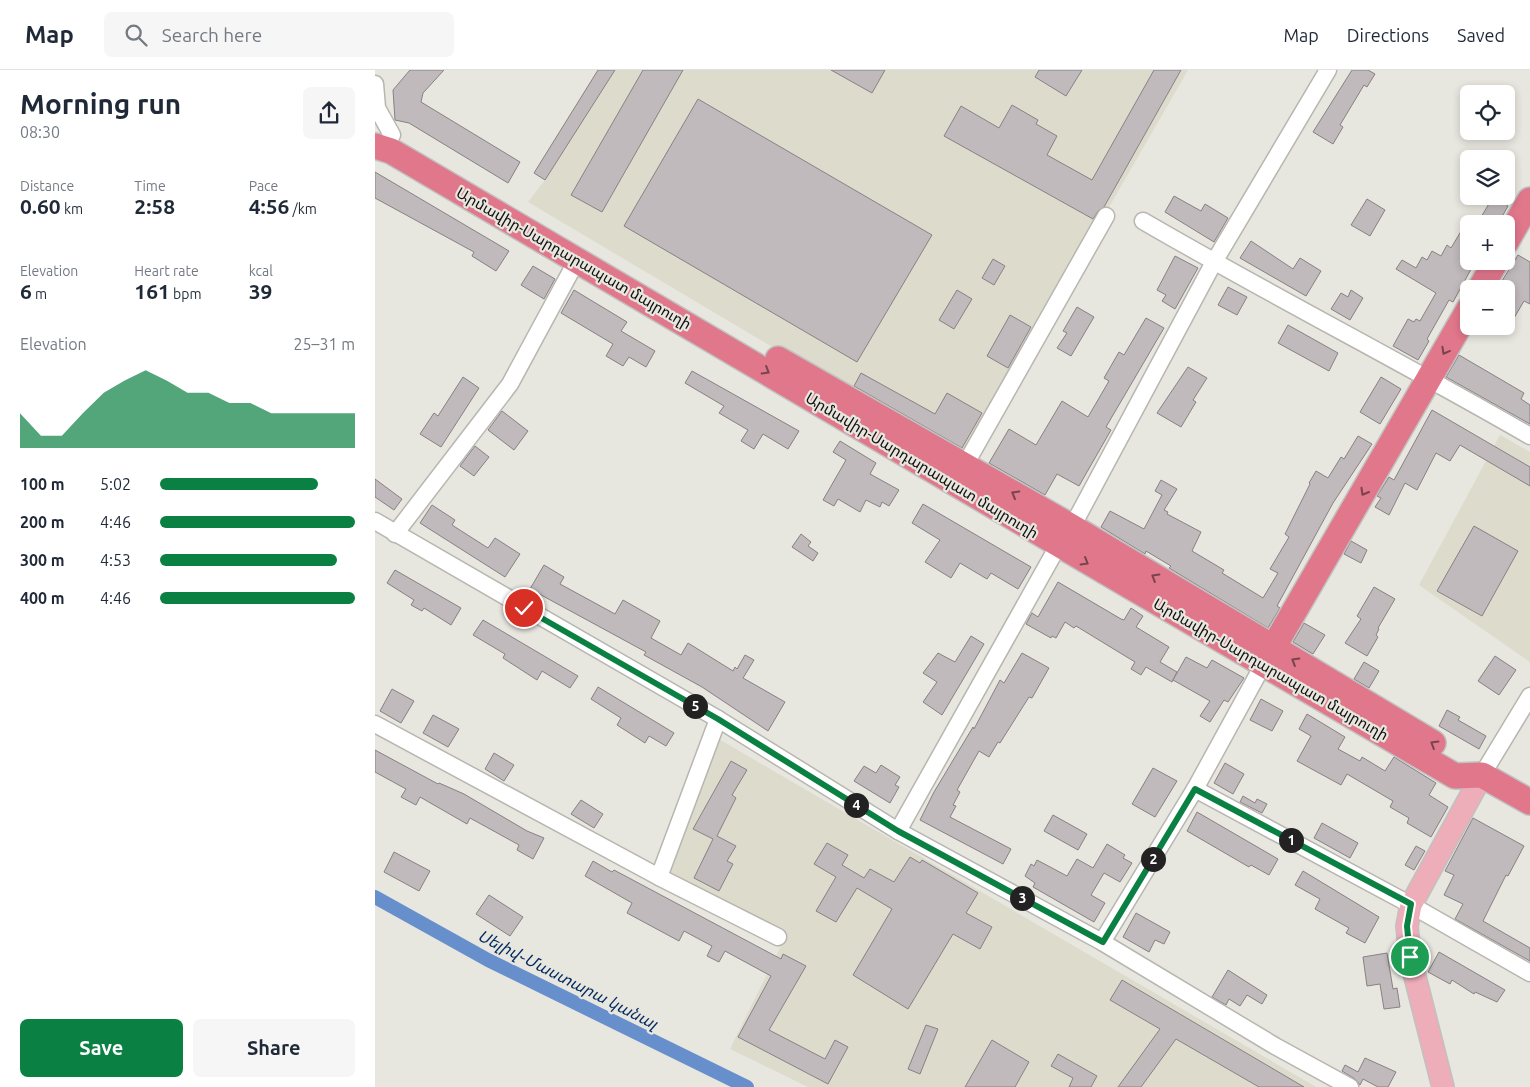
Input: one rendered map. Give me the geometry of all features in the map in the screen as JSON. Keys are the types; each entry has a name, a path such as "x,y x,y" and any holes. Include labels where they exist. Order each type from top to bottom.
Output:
{"highway":[{"name":"Արմավիր-Սարդարապատ մայրուղի","path":"381,136 391,151 577,260 965,466 1065,537"},
{"name":"Արմավիր-Սարդարապատ մայրուղի","path":"381,136 1268,656 1460,759 1476,775 1530,802"},
{"path":"1515,226 1530,200"},
{"name":"Արմավիր-Սարդարապատ մայրուղի","path":"1268,656 1460,325"}],"main road":[{"path":"1443,1087 1410,957 1407,926 1411,904 1476,775"}],"street":[{"path":"375,78 379,70"},
{"path":"898,831 1065,537 1214,262 1328,70"},
{"path":"375,84 381,136"},
{"path":"965,466 1106,216"},
{"path":"1143,221 1214,262 1430,378 1530,436"},
{"path":"395,534 510,384 577,260"},
{"path":"375,521 718,719 898,831 1103,942 1275,1046 1349,1087"},
{"path":"1103,942 1195,789 1268,656"},
{"path":"1476,775 1530,696"},
{"path":"659,877 718,719"},
{"path":"375,724 659,877 778,937"},
{"path":"1195,789 1411,904 1530,972"}],"shaded area":[{"path":"615,70 1188,70 963,460 528,202 545,180"},
{"path":"1500,435 1530,452 1530,662 1419,585"},
{"path":"717,738 1316,1087 808,1087 730,1049 785,938 670,874"}],"building":[{"path":"410,70 444,70 423,93 421,102 520,162 508,183 409,123 395,120 393,90"},
{"path":"598,70 615,70 545,180 534,173"},
{"path":"643,70 683,70 602,212 571,195"},
{"path":"831,70 885,70 872,93"},
{"path":"1039,70 1082,70 1066,96 1035,77"},
{"path":"1154,70 1181,70 1104,207 1098,211 1093,219 944,136 961,106 999,128 1012,105 1038,120 1036,124 1057,136 1047,155 1092,180"},
{"path":"1352,70 1368,70 1375,74 1367,87 1364,85 1340,125 1343,127 1333,144 1313,132"},
{"path":"698,99 932,235 857,362 624,226"},
{"path":"375,172 509,251 496,271 472,256 474,252 375,198"},
{"path":"1174,196 1201,211 1205,204 1228,218 1214,242 1165,212"},
{"path":"1367,199 1385,210 1370,236 1351,225"},
{"path":"1488,205 1508,206 1503,215 1482,215"},
{"path":"1460,233 1460,270 1471,270 1465,280 1460,280 1460,289 1453,302 1449,300 1427,339 1429,341 1418,360 1393,346 1408,319 1414,322 1416,319 1420,321 1436,293 1396,269 1402,260 1416,268 1422,257 1427,260 1432,251 1441,256 1447,245 1451,248"},
{"path":"1251,241 1293,269 1300,258 1321,271 1306,296 1240,258"},
{"path":"1518,255 1530,262 1530,304 1524,301 1515,316 1515,280 1503,280 1509,270 1515,270 1515,260"},
{"path":"1175,256 1198,268 1175,309 1162,301 1166,295 1157,290"},
{"path":"993,259 1005,266 994,285 982,278"},
{"path":"533,266 555,279 544,299 521,285"},
{"path":"1228,287 1247,297 1237,315 1218,305"},
{"path":"574,290 627,322 621,331 655,351 646,367 629,357 623,366 606,356 613,344 561,313"},
{"path":"957,290 972,299 954,329 939,320"},
{"path":"1351,290 1363,298 1350,320 1331,309 1341,293 1348,297"},
{"path":"1077,307 1094,317 1071,356 1057,348 1067,333 1063,331"},
{"path":"1010,315 1031,327 1008,368 987,356"},
{"path":"1146,318 1164,328 1106,427 1111,430 1079,486 1057,474 1045,495 989,463 1009,429 1036,445 1062,401 1088,417 1109,381 1104,378 1119,352 1124,355"},
{"path":"1288,325 1338,353 1329,371 1278,343"},
{"path":"1459,355 1524,393 1521,399 1530,405 1530,424 1446,377"},
{"path":"1188,367 1207,378 1193,400 1196,402 1181,427 1157,413"},
{"path":"692,371 799,431 788,449 763,434 754,449 741,441 748,430 719,413 724,406 685,383"},
{"path":"861,373 935,414 947,393 982,413 962,448 854,386"},
{"path":"463,377 479,388 441,447 420,434 434,413 438,416"},
{"path":"1381,377 1401,389 1380,424 1360,412"},
{"path":"1432,410 1530,467 1530,486 1460,445 1450,461 1436,453 1417,490 1405,483 1389,515 1375,507 1381,498 1377,496 1389,477 1394,480"},
{"path":"502,411 528,431 514,450 488,430"},
{"path":"1358,436 1372,444 1333,503 1277,606 1280,608 1268,628 1169,568 1171,566 1146,551 1145,554 1101,527 1110,511 1144,529 1162,495 1155,491 1161,480 1177,489 1164,510 1168,512 1167,514 1201,532 1192,551 1224,570 1222,573 1263,598 1278,573 1270,569 1289,537 1285,534 1316,471 1328,478 1341,457 1344,459"},
{"path":"840,441 876,463 870,474 899,490 889,506 882,502 880,507 866,500 860,512 838,499 834,506 823,500 846,460 833,452"},
{"path":"475,446 489,457 474,476 460,466"},
{"path":"375,479 402,499 394,510 375,497"},
{"path":"923,504 1031,567 1018,589 991,573 987,579 960,563 951,578 925,562 940,540 912,523"},
{"path":"432,505 455,520 452,525 488,548 495,538 520,554 505,577 420,523"},
{"path":"1474,526 1518,551 1482,616 1437,591"},
{"path":"801,534 811,542 808,546 818,553 813,561 792,547"},
{"path":"1351,541 1367,550 1361,563 1344,554"},
{"path":"544,565 564,577 560,584 615,614 623,600 660,621 651,638 681,655 688,643 733,671 735,667 737,669 745,655 754,660 743,678 785,702 768,731 702,687 644,655 646,652 530,589"},
{"path":"395,570 461,608 451,625 424,608 422,611 411,605 414,600 387,583"},
{"path":"1058,582 1121,619 1124,620 1131,608 1143,616 1136,627 1169,647 1160,662 1177,672 1172,682 1146,667 1141,675 1131,669 1135,662 1076,626 1074,628 1065,622 1056,638 1052,636 1051,638 1026,624 1032,613 1038,617"},
{"path":"1374,587 1395,599 1378,628 1376,635 1378,637 1367,656 1345,643 1361,619 1357,616"},
{"path":"483,620 578,676 570,688 542,671 537,680 503,658 505,654 473,635"},
{"path":"1304,623 1325,635 1313,654 1293,642"},
{"path":"971,636 984,644 942,715 923,702 937,682 923,673 938,653 955,662"},
{"path":"1022,653 1049,668 1032,698 1029,697 989,757 979,751 957,790 960,792 953,805 956,806 950,817 1011,849 1003,864 920,820 934,792 973,727 974,729 1000,680 1004,683"},
{"path":"1495,656 1516,670 1499,695 1478,681"},
{"path":"1186,657 1207,668 1212,660 1244,678 1228,702 1224,700 1210,722 1200,716 1210,701 1173,680"},
{"path":"1364,662 1379,671 1369,688 1354,679"},
{"path":"598,687 674,733 666,746 649,736 645,743 617,725 621,718 591,699"},
{"path":"392,689 414,701 401,723 380,711"},
{"path":"1261,699 1283,711 1272,731 1250,720"},
{"path":"1447,710 1460,717 1458,720 1486,736 1479,749 1439,726"},
{"path":"1307,714 1345,737 1338,749 1360,761 1362,757 1385,771 1394,757 1436,783 1429,795 1448,807 1431,837 1407,823 1409,818 1390,807 1393,801 1347,774 1341,785 1297,761 1311,736 1299,729"},
{"path":"433,715 459,729 448,747 423,733"},
{"path":"375,750 438,784 464,794 527,831 544,838 533,859 517,850 519,845 470,818 467,824 420,797 416,805 401,797 406,789 375,772"},
{"path":"494,753 514,765 504,781 485,769"},
{"path":"731,761 747,770 732,795 736,798 717,836 736,846 727,861 733,864 719,891 694,878 713,839 693,829"},
{"path":"1225,763 1244,774 1233,794 1214,783"},
{"path":"881,765 900,777 895,785 899,787 890,803 854,781 864,766 876,773"},
{"path":"1153,768 1177,781 1155,817 1132,804"},
{"path":"1243,796 1255,803 1257,799 1267,804 1262,813 1240,802"},
{"path":"581,800 603,814 594,828 571,814"},
{"path":"1197,812 1278,859 1269,875 1251,865 1249,867 1187,831"},
{"path":"1053,815 1087,834 1078,850 1044,831"},
{"path":"1473,818 1524,846 1508,876 1506,875 1483,921 1530,948 1530,961 1455,919 1463,904 1444,895 1454,875 1445,871"},
{"path":"1322,823 1358,843 1350,858 1314,838"},
{"path":"827,843 848,855 842,865 864,878 870,869 894,882 910,857 920,863 922,860 978,893 966,913 992,927 980,949 953,934 908,1009 853,975 892,909 857,888 836,922 816,911 836,877 814,864"},
{"path":"1107,844 1125,855 1123,858 1132,863 1120,882 1104,873 1091,895 1105,903 1094,922 1033,887 1035,883 1025,876 1031,864 1034,866 1037,860 1067,876 1077,859 1093,868"},
{"path":"1416,846 1425,851 1414,870 1405,865"},
{"path":"394,852 430,871 419,891 384,872"},
{"path":"593,861 612,872 614,870 781,959 783,954 806,966 769,1030 825,1059 835,1040 848,1047 828,1084 738,1037 771,976 725,951 719,962 707,956 712,946 684,931 679,941 627,913 632,903 585,876"},
{"path":"1303,871 1379,917 1365,943 1346,933 1349,928 1315,909 1320,899 1295,885"},
{"path":"489,895 523,917 510,936 476,914"},
{"path":"1136,913 1170,932 1164,944 1155,940 1149,952 1123,937"},
{"path":"1439,952 1505,990 1497,1002 1475,992 1474,994 1452,980 1450,984 1428,972"},
{"path":"1387,953 1393,989 1397,988 1400,1007 1384,1009 1380,984 1367,986 1363,957"},
{"path":"1228,970 1267,995 1262,1004 1247,995 1240,1006 1229,999 1226,1005 1212,997"},
{"path":"1122,980 1304,1087 1259,1087 1176,1039 1141,1087 1118,1087 1160,1029 1110,1000"},
{"path":"926,1025 938,1029 920,1074 908,1069"},
{"path":"992,1040 1029,1062 1015,1087 965,1087"},
{"path":"1058,1054 1097,1076 1091,1087 1069,1087 1073,1078 1051,1066"},
{"path":"1365,1058 1396,1072 1388,1087 1378,1087 1363,1079 1360,1085 1355,1079 1342,1071 1345,1065 1358,1072"}],"waterway":[{"name":"Սելիվ֊Մաստարա կանալ","path":"375,897 488,960 747,1087"}],"route":[{"path":"524,608 718,719 898,831 1103,942 1195,789 1411,904 1407,926 1410,957"}]}
